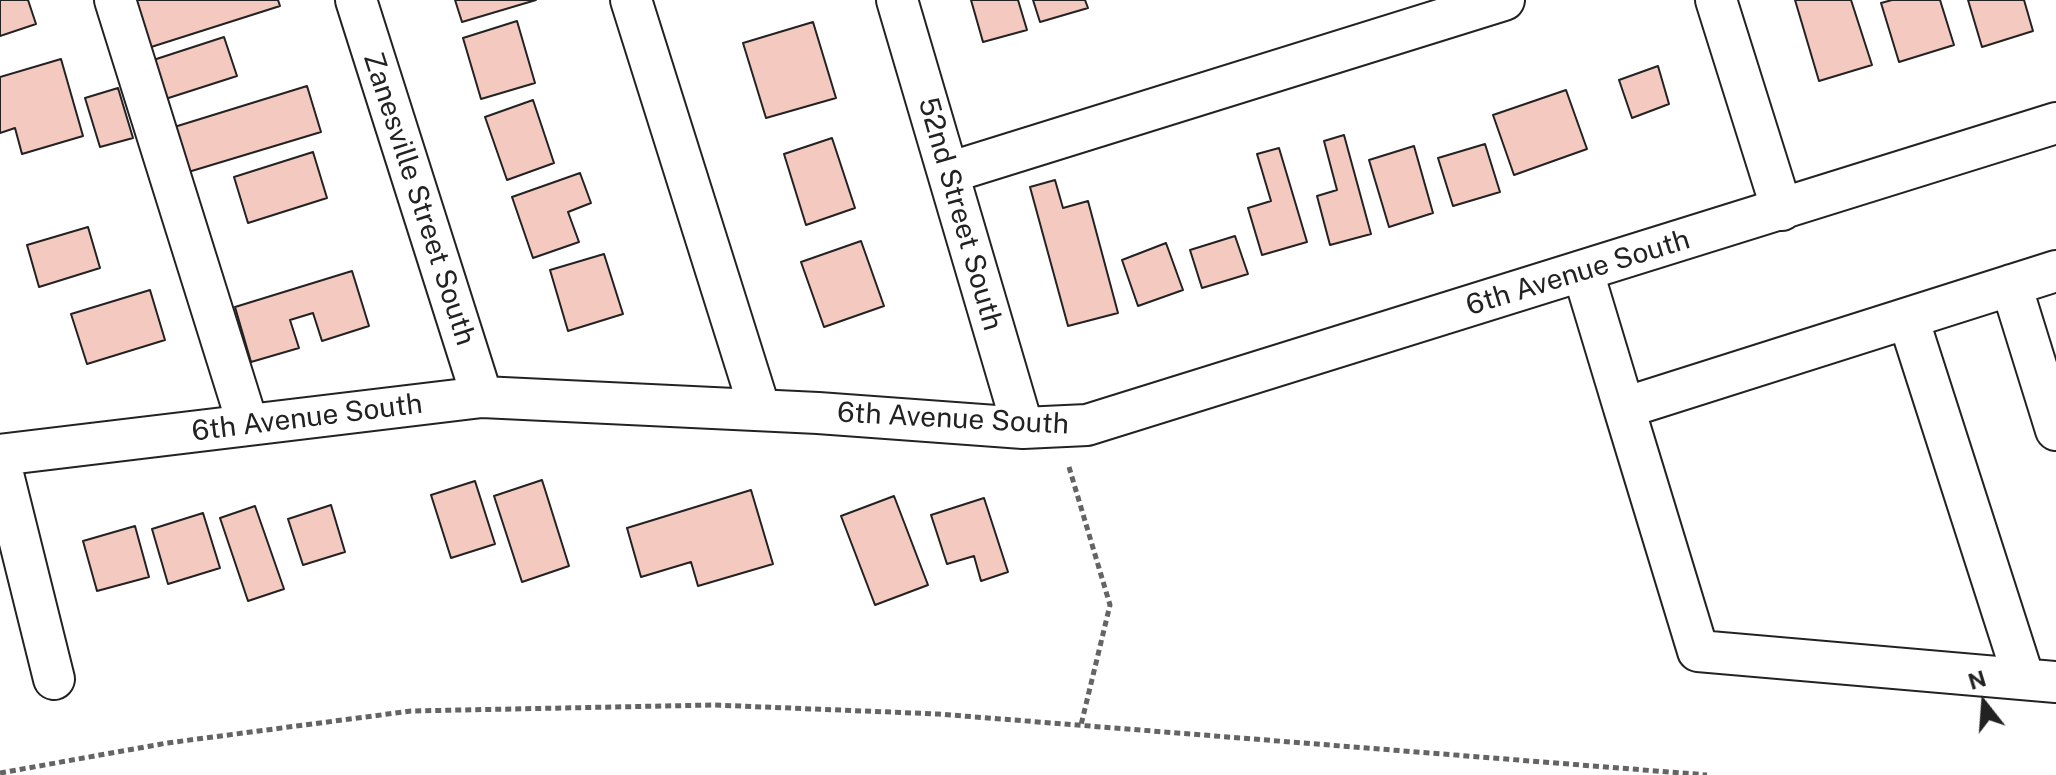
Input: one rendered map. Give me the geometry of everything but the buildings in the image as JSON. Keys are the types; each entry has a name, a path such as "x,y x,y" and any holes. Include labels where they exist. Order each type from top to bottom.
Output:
{"street":[{"path":"115,0 248,425"},
{"name":"Zanesville Street South","path":"356,0 482,397"},
{"path":"631,0 760,410"},
{"name":"52nd Street South","path":"897,0 1023,428"},
{"path":"948,173 1504,0"},
{"path":"1716,0 1782,210"},
{"name":"6th Avenue South","path":"0,455 482,397 760,410 1023,428 1087,425 2056,123"},
{"path":"1624,408 2056,271"},
{"path":"1583,272 1698,651 2040,680 1908,318"},
{"path":"2011,285 2056,430"},
{"path":"0,462 54,679"}],"path":[{"path":"1069,467 1110,613 1081,725"},
{"path":"0,773 167,743 411,711 714,705 938,714 1707,775"}]}
